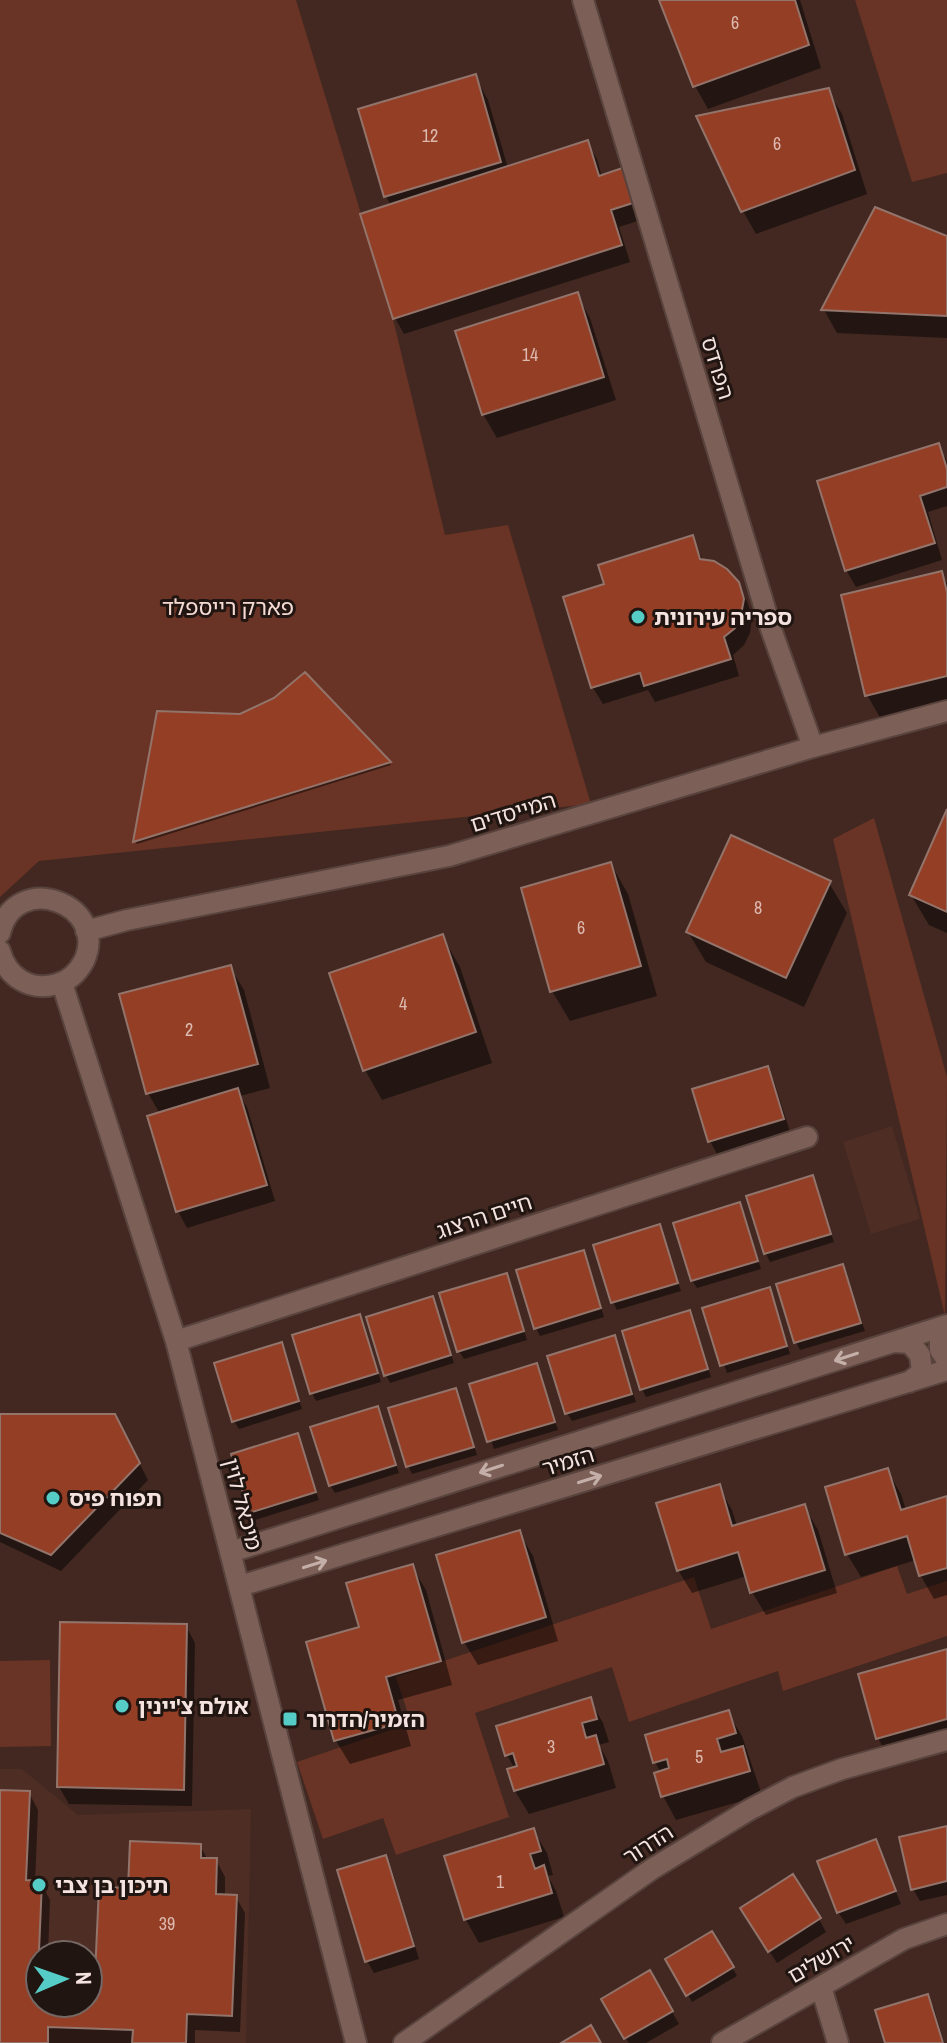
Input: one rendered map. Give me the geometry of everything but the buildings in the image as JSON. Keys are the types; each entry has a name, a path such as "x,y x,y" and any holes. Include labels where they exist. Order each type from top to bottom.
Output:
{"street":[{"name":"הפרדס","path":"583,0 771,629 813,747"},
{"name":"המייסדים","path":"86,931 127,920 449,856 813,747 947,711"},
{"path":"0,933 9,913 20,904 32,899 60,901 72,908 81,919 86,931 87,952 71,978 47,987 32,986 18,979 7,968 0,951"},
{"name":"מיכאל לוין","path":"62,983 176,1341 356,2043"},
{"name":"חיים הרצוג","path":"176,1341 807,1137"},
{"name":"הזמיר","path":"231,1552 947,1326"},
{"name":"הזמיר","path":"947,1326 940,1334 940,1350 947,1360"},
{"path":"894,1342 910,1343 920,1355 922,1372 909,1382"},
{"name":"הזמיר","path":"240,1586 947,1370"},
{"name":"הדרור","path":"404,2043 652,1869 749,1810 793,1787 887,1755 947,1740"},
{"name":"ירושלים","path":"722,2043 904,1939 947,1924"},
{"path":"821,1987 838,2043"}],"shaded area":[{"path":"892,1126 920,1219 871,1234 843,1142"},
{"path":"0,1769 22,1769 78,1815 251,1809 246,2043 0,2043"}],"green space":[{"name":"פארק רייספלד","path":"0,0 296,0 393,319 445,535 508,525 591,804 39,861 0,897"},
{"path":"855,0 947,0 947,173 912,182"},
{"path":"874,818 947,1077 945,1316 833,839"},
{"path":"897,1566 907,1594 947,1581 947,1636 783,1691 778,1671 629,1722 612,1667 475,1713 509,1817 396,1855 383,1818 323,1839 297,1762 411,1723 396,1677 694,1577 711,1629"},
{"path":"50,1660 51,1746 0,1747 0,1661"}],"place":[{"name":"ספריה עירונית","path":"638,617"},
{"name":"תפוח פיס","path":"53,1498"},
{"name":"אולם צ'יינין","path":"122,1706"},
{"name":"הזמיר/הדרור","path":"290,1719"},
{"name":"תיכון בן צבי","path":"39,1885"}]}
